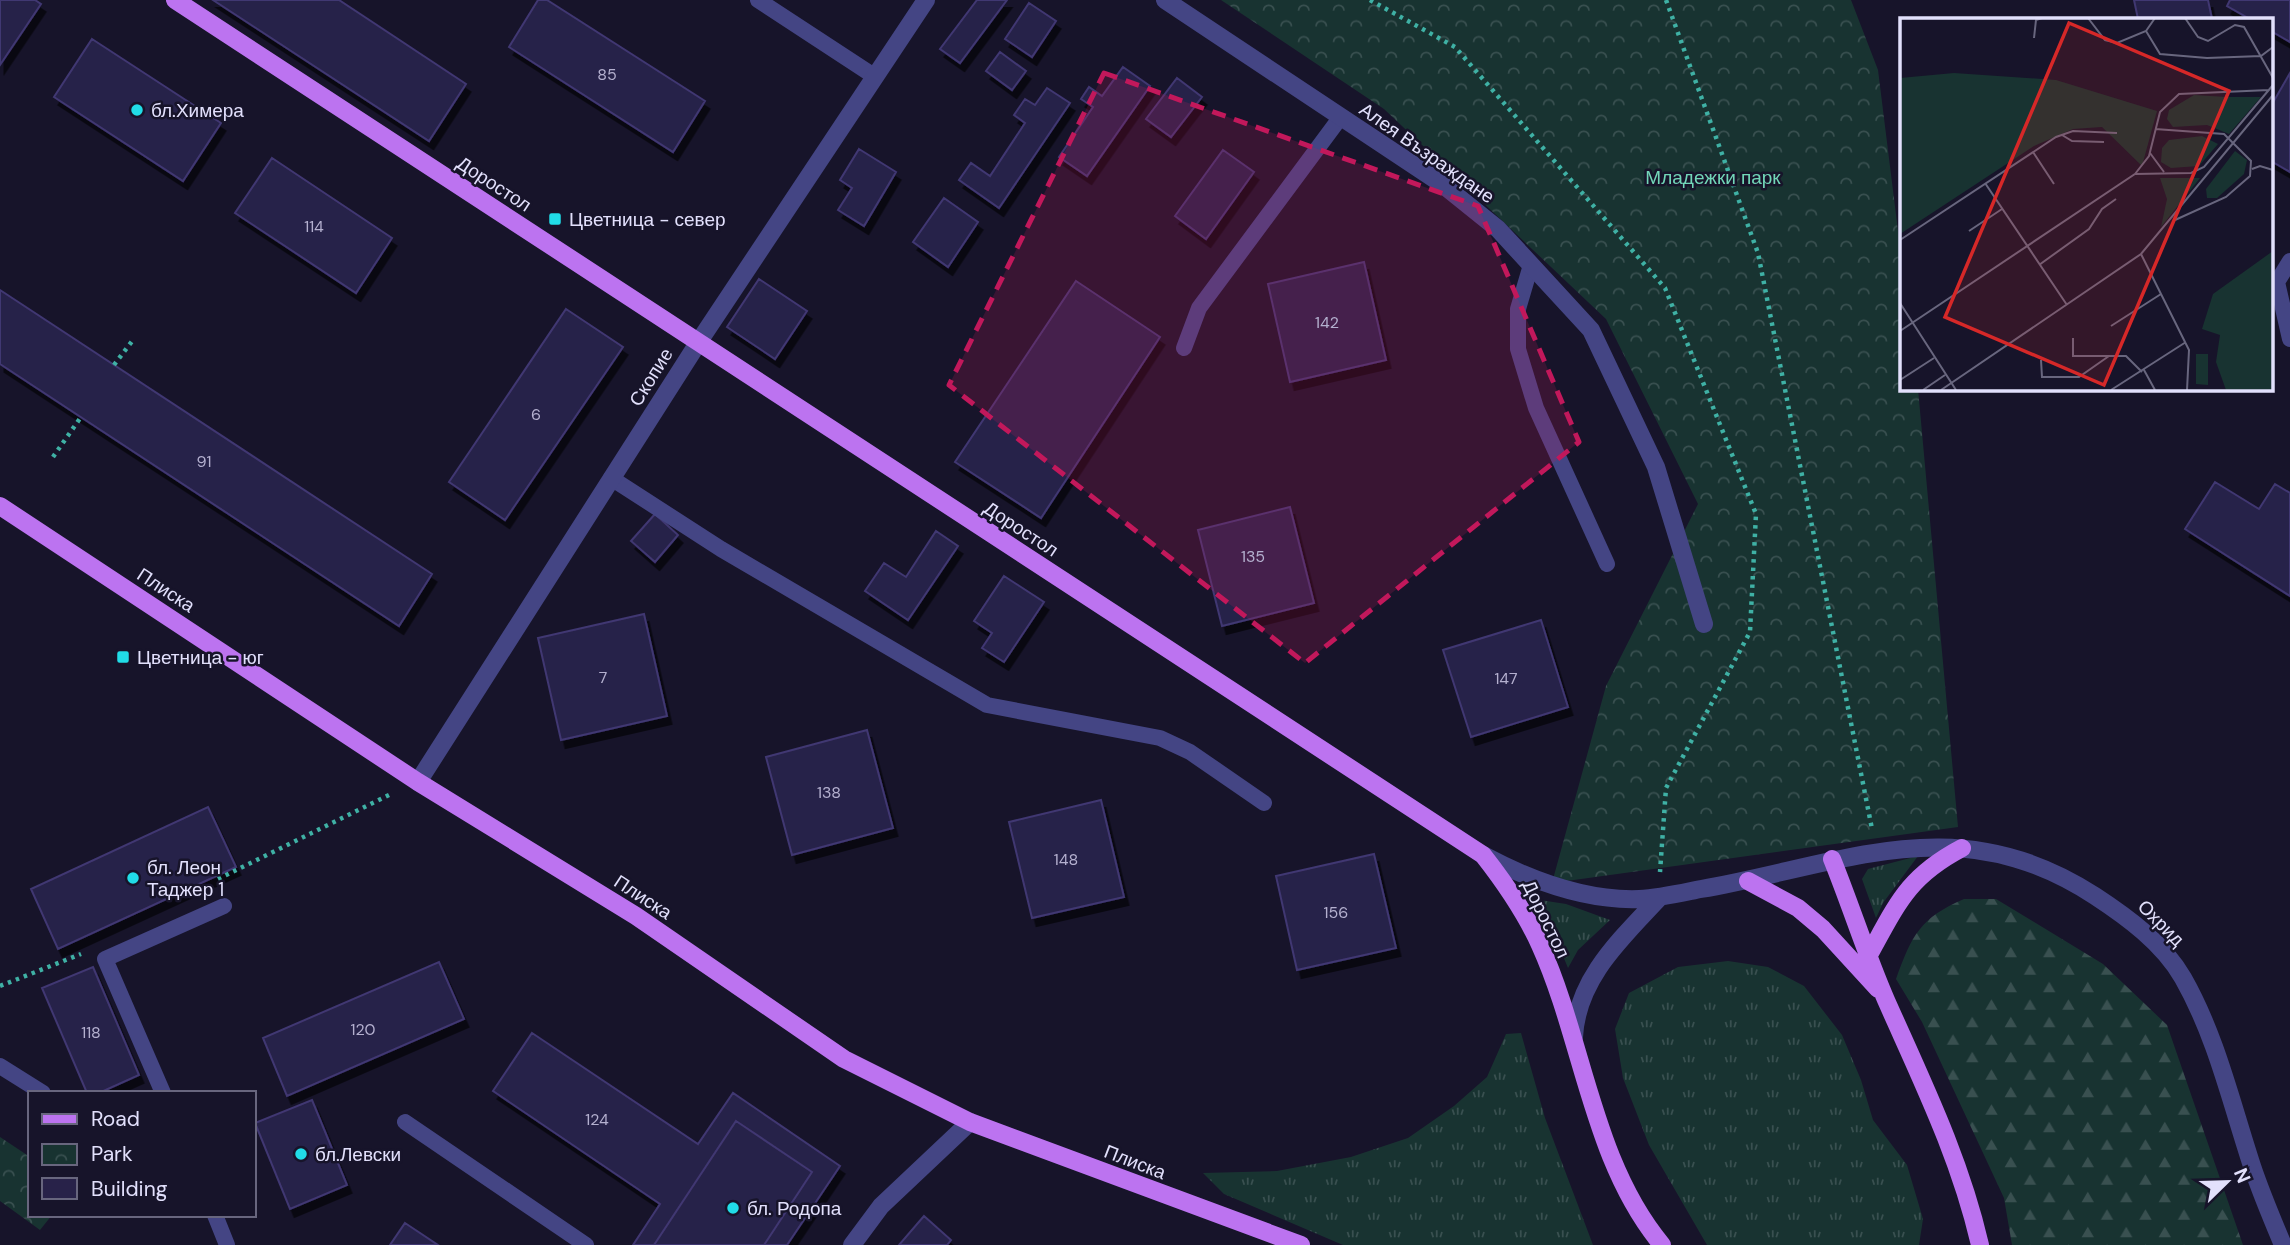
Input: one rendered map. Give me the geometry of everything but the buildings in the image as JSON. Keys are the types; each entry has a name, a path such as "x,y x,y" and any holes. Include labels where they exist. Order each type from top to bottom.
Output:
{"main road":[{"name":"Доростол","path":"175,0 1483,855 1511,890 1541,946 1618,1173 1643,1222 1662,1245"},
{"name":"Плиска","path":"0,506 418,782 636,916 844,1059 970,1122 1282,1242 1301,1245"},
{"path":"1870,953 1911,883 1931,865 1962,848"},
{"path":"1832,859 1885,996 1947,1133 1970,1199 1980,1245"},
{"path":"1748,881 1798,908 1823,929 1885,996"}],"street":[{"name":"Скопие","path":"418,782 698,343 926,0"},
{"name":"Алея Възраждане","path":"1165,0 1442,184 1498,229 1591,330 1656,467 1704,624"},
{"name":"Охрид","path":"1483,855 1508,868 1570,891 1621,899 1660,897 1748,881 1832,859 1923,845 1962,848 2020,859 2078,885 2133,920 2181,975 2209,1028 2253,1169 2283,1245"},
{"path":"1574,1044 1575,1015 1602,958 1660,897"},
{"path":"852,1245 881,1206 970,1122"}],"lane":[{"path":"758,0 874,76"},
{"path":"1184,348 1199,308 1340,118"},
{"path":"2290,261 2277,282 2290,339"},
{"path":"1531,265 1518,309 1518,349 1536,408 1607,564"},
{"path":"611,478 721,549 987,705 1160,738 1190,752 1264,803"},
{"path":"162,1091 105,959 224,906"},
{"path":"0,1066 40,1091"},
{"path":"405,1122 586,1245"},
{"path":"216,1217 227,1245"}],"path":[{"path":"1370,0 1455,47 1665,288 1756,514 1749,632 1666,788 1660,897"},
{"path":"1666,0 1758,253 1876,851"},
{"path":"114,365 133,340"},
{"path":"53,457 81,417"}],"highlighted area":[{"path":"1104,73 1478,206 1579,442 1305,663 949,385"}],"green space":[{"name":"Младежки парк","path":"1221,0 1851,0 1878,70 1900,247 1900,390 1918,390 1958,827 1552,883 1606,686 1698,504 1606,319 1384,109"},
{"path":"1918,856 1883,903 1876,918 1862,879 1868,869"},
{"path":"1964,899 1996,899 2103,964 2167,1025 2243,1245 2012,1245 2004,1198 1922,1022 1896,979 1913,939 1927,921"},
{"path":"1540,900 1566,904 1610,920 1578,950 1568,968"},
{"path":"1728,961 1768,967 1804,986 1842,1035 1861,1080 1873,1120 1907,1165 1923,1219 1919,1245 1707,1245 1649,1145 1623,1078 1615,1029 1629,993 1678,967"},
{"path":"1521,1033 1545,1118 1593,1245 1343,1245 1224,1194 1203,1173 1277,1171 1351,1157 1408,1138 1454,1106 1487,1077 1506,1034"},
{"path":"0,1137 28,1156 28,1217 50,1217 40,1230 0,1201"}],"place":[{"name":"бл.Химера","path":"137,110"},
{"name":"Цветница - север","path":"555,219"},
{"name":"Цветница - юг","path":"123,657"},
{"name":"бл. Леон Таджер 1","path":"133,878"},
{"name":"бл.Левски","path":"301,1154"},
{"name":"бл. Родопа","path":"733,1208"}]}
